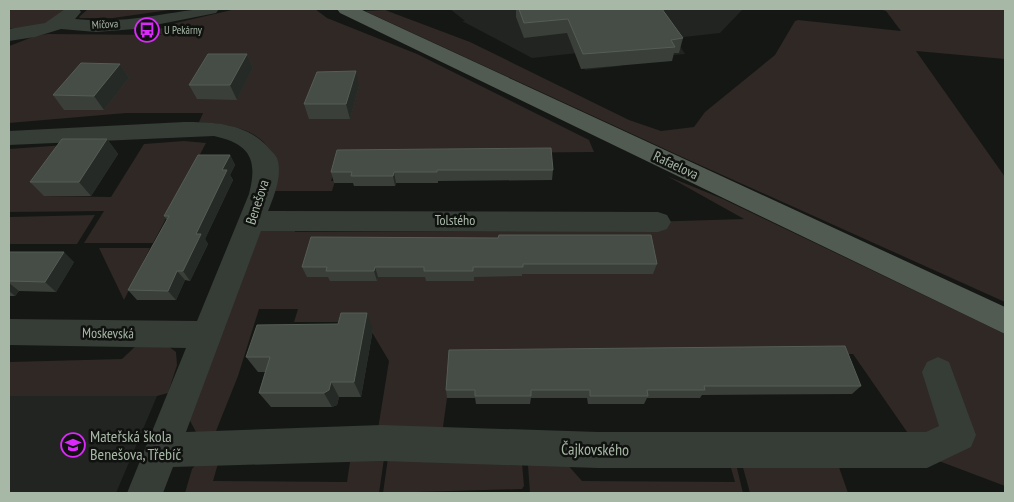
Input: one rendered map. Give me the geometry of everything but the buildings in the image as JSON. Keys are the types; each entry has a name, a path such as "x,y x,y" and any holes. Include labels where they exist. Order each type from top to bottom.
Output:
{"main road":[{"name":"Rafaelova","path":"346,9 1005,321"}],"street":[{"path":"14,36 59,23 74,9"},
{"name":"Míčova","path":"59,23 79,26 125,23 210,9"},
{"name":"Benešova","path":"9,138 214,129 240,136 258,148 265,159 266,177 252,221 145,493"},
{"name":"Tolstého","path":"252,221 658,222"},
{"name":"Moskevská","path":"9,332 208,334"},
{"name":"Čajkovského","path":"162,450 381,443 598,450 927,450 958,435 938,372"}],"shaded area":[{"path":"13,9 64,9 61,14 48,23 31,27 9,28 9,11"},
{"path":"88,9 176,9 113,18 79,17"},
{"path":"236,9 315,9 327,18 417,54 589,140 594,152 341,154 331,181 335,181 332,191 273,191 275,163 267,146 251,133 241,129 199,122 203,113 126,113 9,123 9,46 35,36 48,34 163,35 151,32 176,23"},
{"path":"450,9 743,9 720,33 675,38 685,54 619,60 621,66 585,70 578,53 532,58 462,21 465,21"},
{"path":"879,9 1005,9 1005,59 916,51 1005,177 1005,302 680,156 365,11 385,10 470,42 629,120 661,131 694,127 705,112 775,55 795,21 901,31 886,11"},
{"path":"184,141 206,143 153,243 84,243 104,211 9,212 9,149 80,144 44,196 111,197 144,144"},
{"path":"667,176 723,199 1005,334 1005,486 923,455 853,354 450,359 442,434 377,435 389,361 370,329 339,320 338,322 294,322 298,309 259,309 238,376 214,436 198,436 187,415 257,231 299,215 295,232 509,232 517,215 646,222 744,219"},
{"path":"95,215 77,244 9,244 9,217"},
{"path":"99,248 150,248 124,300"},
{"path":"139,343 168,346 176,352 177,365 168,393 157,396 9,396 9,362 122,359"},
{"name":"Mateřská škola Benešova, Třebíč","path":"9,396 157,396 116,493 9,493"},
{"path":"389,451 521,452 524,486 522,489 383,493"},
{"path":"385,452 379,493 185,493 192,469 199,461 219,460 213,481 347,482 350,462"},
{"path":"527,452 556,452 582,481 735,482 731,468 734,456 743,493 530,493"},
{"path":"739,453 834,453 848,493 750,493"}],"place":[{"name":"U Pekárny","path":"147,30"},
{"name":"Mateřská škola Benešova, Třebíč","path":"73,445"}]}
